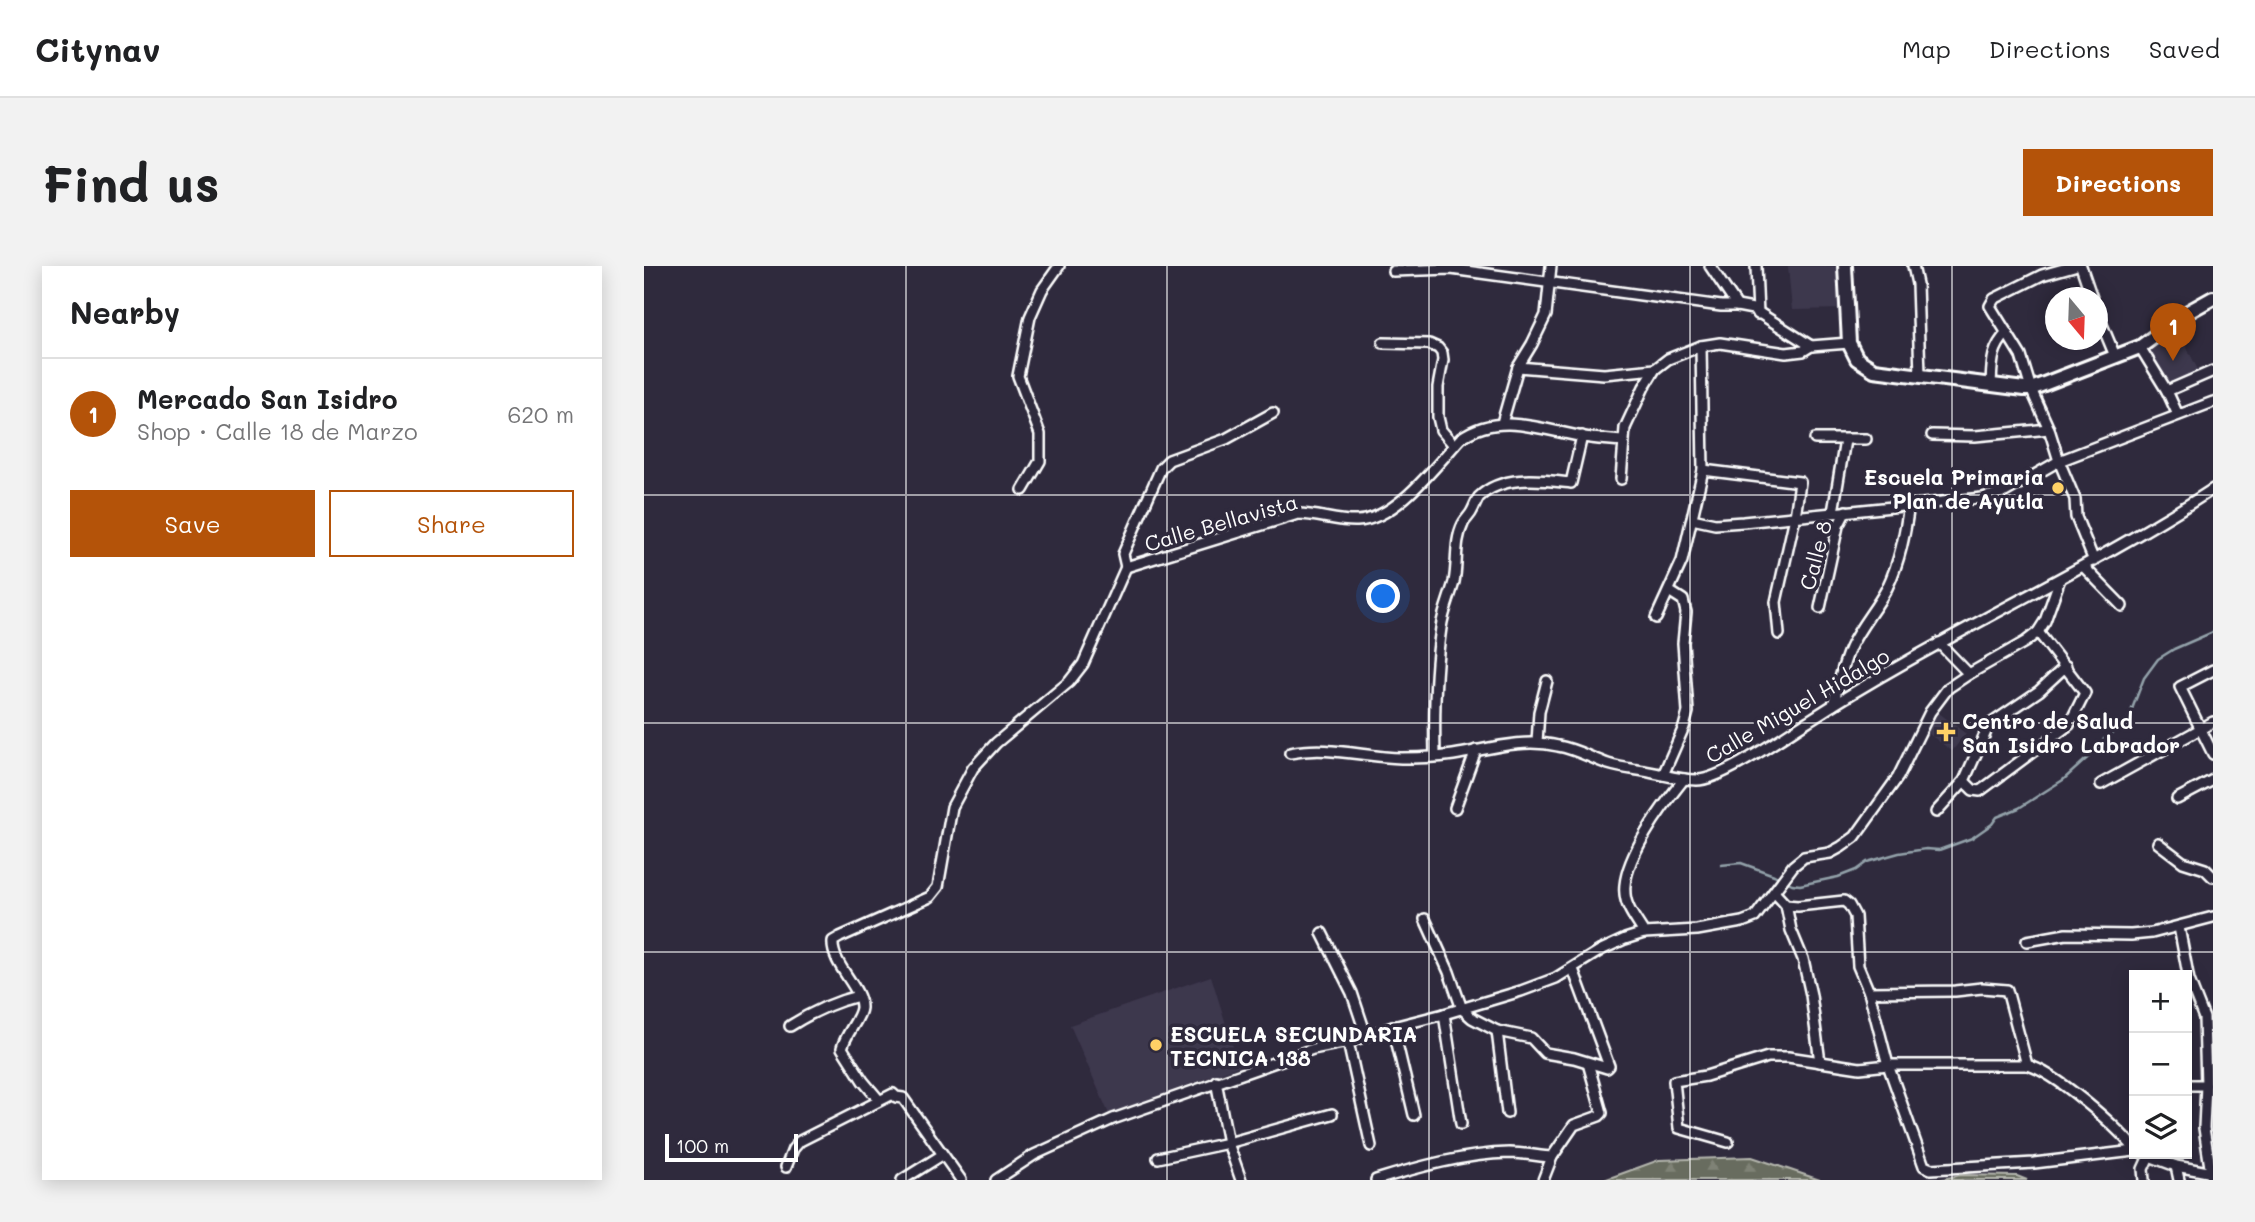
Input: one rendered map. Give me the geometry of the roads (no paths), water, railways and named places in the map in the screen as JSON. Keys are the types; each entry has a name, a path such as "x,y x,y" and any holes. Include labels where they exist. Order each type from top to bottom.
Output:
{"street":[{"path":"1023,491 1040,461 1040,434 1018,376 1030,317 1042,290 1059,266"},
{"path":"1502,423 1518,367 1546,315 1551,266"},
{"path":"1710,266 1737,306"},
{"path":"1756,266 1758,314"},
{"path":"1845,266 1849,343 1857,359 1874,370 2031,389 2140,347 2188,312 2213,298"},
{"path":"1913,266 1917,284 1920,375"},
{"path":"2074,266 2042,275 1994,299 1990,306 2021,356 2031,389 2075,499 2076,517 2094,561"},
{"path":"2081,266 2088,287"},
{"path":"1393,271 1451,269 1737,306 1753,309 1811,346"},
{"path":"1991,385 1992,360 1997,343 2007,333"},
{"path":"2108,339 2115,356"},
{"path":"1383,343 1429,344 1438,348 1443,360 1438,387 1438,417 1441,429 1454,445"},
{"path":"1620,479 1625,428 1655,369 1668,359 1701,346 1728,343 1786,353 1803,351 1811,346 1849,343"},
{"path":"1656,618 1682,561 1703,470 1701,346"},
{"path":"2140,347 2167,391 2178,415"},
{"path":"1518,367 1604,374 1655,369"},
{"path":"2167,391 2213,371"},
{"path":"1692,519 1715,524 1982,498 2005,492 2059,461 2213,402"},
{"path":"1126,566 1124,554 1161,468 1169,460 1226,439 1273,414"},
{"name":"Calle Bellavista","path":"858,996 833,948 834,941 935,893 952,807 973,768 996,743 1069,682 1083,664 1126,566 1298,514 1354,521 1379,516 1403,499 1454,445 1472,430 1484,425 1502,423 1550,428 1622,442"},
{"path":"1932,435 1975,436 2049,429"},
{"path":"1435,755 1434,722 1441,627 1454,579 1457,544 1463,524 1478,499 1502,485 1540,480 1571,483 1582,436"},
{"path":"1815,439 1866,439"},
{"name":"Calle 8","path":"1833,512 1845,440"},
{"path":"1703,470 1800,482 1776,602 1779,634"},
{"name":"Calle Miguel Hidalgo","path":"1290,753 1309,749 1331,749 1402,758 1457,755 1537,742 1560,746 1622,768 1684,779 1709,778 1753,756 1939,643 2084,567 2213,489"},
{"path":"1833,705 1850,648 1886,588 1898,561 1909,505"},
{"name":"Calle 8","path":"1820,608 1838,526 1846,511"},
{"path":"2084,567 2122,606"},
{"path":"996,1180 1034,1155 1113,1119 1313,1049 1349,1042 1521,991 1573,969 1601,950 1625,939 1644,933 1697,930 1755,917 1793,866 1804,857 1830,853 1855,837 1898,777 1930,712 1948,688 2038,632 2045,621 2060,579"},
{"path":"1663,775 1688,712 1682,643 1686,612 1684,600 1670,591"},
{"path":"1964,780 1973,790 1980,792 2069,725 2085,693 2038,632"},
{"path":"1939,643 1969,674"},
{"path":"1936,812 1964,780 1989,725 2039,691 2066,666"},
{"path":"2213,670 2180,687 2213,754"},
{"path":"1537,742 1539,712 1547,681"},
{"path":"2101,784 2213,722"},
{"path":"1455,808 1476,750"},
{"path":"1644,933 1627,903 1624,891 1629,868 1655,817 1684,779"},
{"path":"2177,799 2213,779"},
{"path":"2158,843 2183,862 2205,869 2213,877"},
{"path":"1774,892 1786,905 1791,930 1803,959 1820,1062"},
{"path":"1786,905 1844,901 1855,916 1858,966 1869,992 1888,1065 1924,1166 1931,1169 2034,1163 2129,1150"},
{"path":"2027,941 2066,934 2131,935 2179,927 2213,917"},
{"path":"1425,919 1462,1009 1472,1018 1497,1031 1531,1038 1545,1053 1607,1068 1573,969"},
{"path":"2158,1159 2212,1175 2204,1128 2210,1104 2206,1085 2209,1042 2204,1018 2189,980 2179,927"},
{"path":"1322,933 1352,993 1366,1035"},
{"path":"1869,992 1982,988 2007,990 2028,1065"},
{"path":"790,1026 814,1011 858,996 860,1013 845,1037 842,1048 844,1055 879,1100"},
{"path":"1444,1014 1461,1124"},
{"path":"1393,1027 1414,1115"},
{"path":"1497,1031 1507,1113"},
{"path":"1349,1042 1371,1146"},
{"path":"1728,1142 1679,1128 1674,1081 1706,1076 1768,1057 1788,1057 1860,1068 1888,1065 2028,1065 2040,1068 2079,1097 2129,1143"},
{"path":"1543,1180 1552,1157 1574,1125 1602,1113 1588,1063"},
{"path":"1216,1081 1228,1143 1241,1180"},
{"path":"2192,1085 2206,1085"},
{"path":"786,1167 793,1149 800,1141 893,1094 904,1098 961,1180"},
{"path":"1158,1158 1228,1143 1332,1114"},
{"path":"2204,1128 2213,1116"},
{"path":"1376,1180 1428,1166 1509,1153 1552,1157"},
{"path":"902,1180 942,1155"},
{"path":"2144,1180 2146,1159"},
{"path":"2176,1166 2179,1180"}],"waterway":[{"path":"1721,865 1741,863 1800,885 1838,877 1867,862 1899,853 1939,850 1972,838 1992,824 1997,817 2019,808 2063,780 2094,752 2104,739 2127,722 2144,678 2158,659 2213,632"}],"place":[{"name":"Mercado San Isidro","path":"2173,361"},
{"name":"Escuela Primaria Plan de Ayutla","path":"2058,488"},
{"name":"Centro de Salud San Isidro Labrador","path":"1946,732"},
{"name":"ESCUELA SECUNDARIA TECNICA 138","path":"1156,1045"}]}
